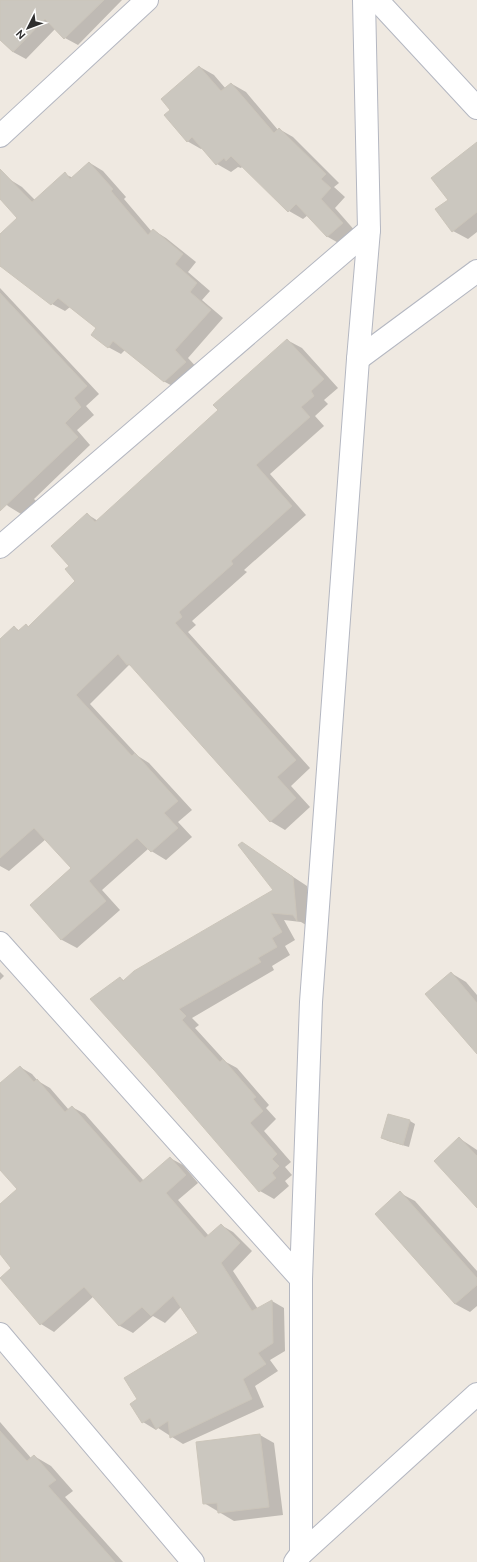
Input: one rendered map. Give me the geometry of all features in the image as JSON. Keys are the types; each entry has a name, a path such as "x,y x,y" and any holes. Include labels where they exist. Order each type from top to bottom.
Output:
{"street":[{"path":"0,136 147,0"},
{"path":"298,1558 302,1279 311,1002 358,358 369,230 364,0"},
{"path":"378,0 477,108"},
{"path":"0,547 369,230"},
{"path":"358,358 477,271"},
{"path":"0,943 302,1279"},
{"path":"0,1334 193,1562"},
{"path":"298,1558 477,1394"}],"building":[{"path":"0,0 104,0 64,39 45,19 13,52 0,40"},
{"path":"199,66 221,91 231,83 274,133 279,128 326,174 321,179 331,188 321,199 343,223 327,237 296,204 288,212 231,156 226,161 224,158 216,165 192,137 187,142 164,115 170,110 161,99"},
{"path":"477,142 477,212 452,232 435,209 448,200 431,178"},
{"path":"89,162 113,189 111,191 148,235 153,229 183,254 175,264 197,283 190,292 211,310 175,350 186,362 164,382 113,341 108,348 91,335 96,328 58,298 51,305 0,266 0,234 17,218 0,199 0,169 32,202 65,172 70,179"},
{"path":"0,293 87,386 74,398 81,407 65,423 78,437 0,511"},
{"path":"287,339 324,379 311,391 314,396 301,407 310,417 256,465 292,506 231,561 233,564 179,612 182,617 175,623 296,760 277,777 296,798 270,822 129,664 127,665 118,654 76,695 132,756 135,753 178,801 164,813 178,828 151,852 137,838 89,881 106,901 61,940 30,905 71,868 34,828 0,858 0,639 14,626 18,631 26,624 28,627 75,581 65,569 69,566 51,546 87,513 95,522 218,410 213,405"},
{"path":"242,842 293,877 297,921 293,915 271,913 282,932 272,938 277,947 258,958 261,962 179,1009 186,1016 182,1020 220,1062 223,1059 256,1097 253,1099 263,1111 250,1123 277,1154 272,1159 279,1166 272,1173 276,1178 259,1192 154,1070 90,999 120,977 123,981 134,971 273,890 238,845"},
{"path":"451,972 477,1003 477,1054 425,994"},
{"path":"20,1066 34,1082 37,1079 65,1112 72,1106 140,1183 170,1157 186,1175 166,1193 205,1238 221,1224 240,1243 221,1263 252,1311 272,1300 273,1343 258,1353 266,1364 243,1379 252,1399 170,1438 168,1421 156,1429 150,1418 142,1423 130,1404 137,1399 124,1378 198,1333 173,1296 151,1316 142,1307 119,1326 84,1287 40,1325 0,1278 11,1268 0,1254 0,1204 17,1189 0,1170 0,1083"},
{"path":"388,1114 410,1120 403,1145 381,1138"},
{"path":"459,1137 477,1156 477,1208 434,1161"},
{"path":"400,1191 477,1278 477,1285 455,1304 375,1214"},
{"path":"0,1431 27,1461 34,1455 56,1480 48,1486 115,1562 0,1562"},
{"path":"260,1434 269,1507 218,1513 217,1503 203,1504 196,1442"}]}
